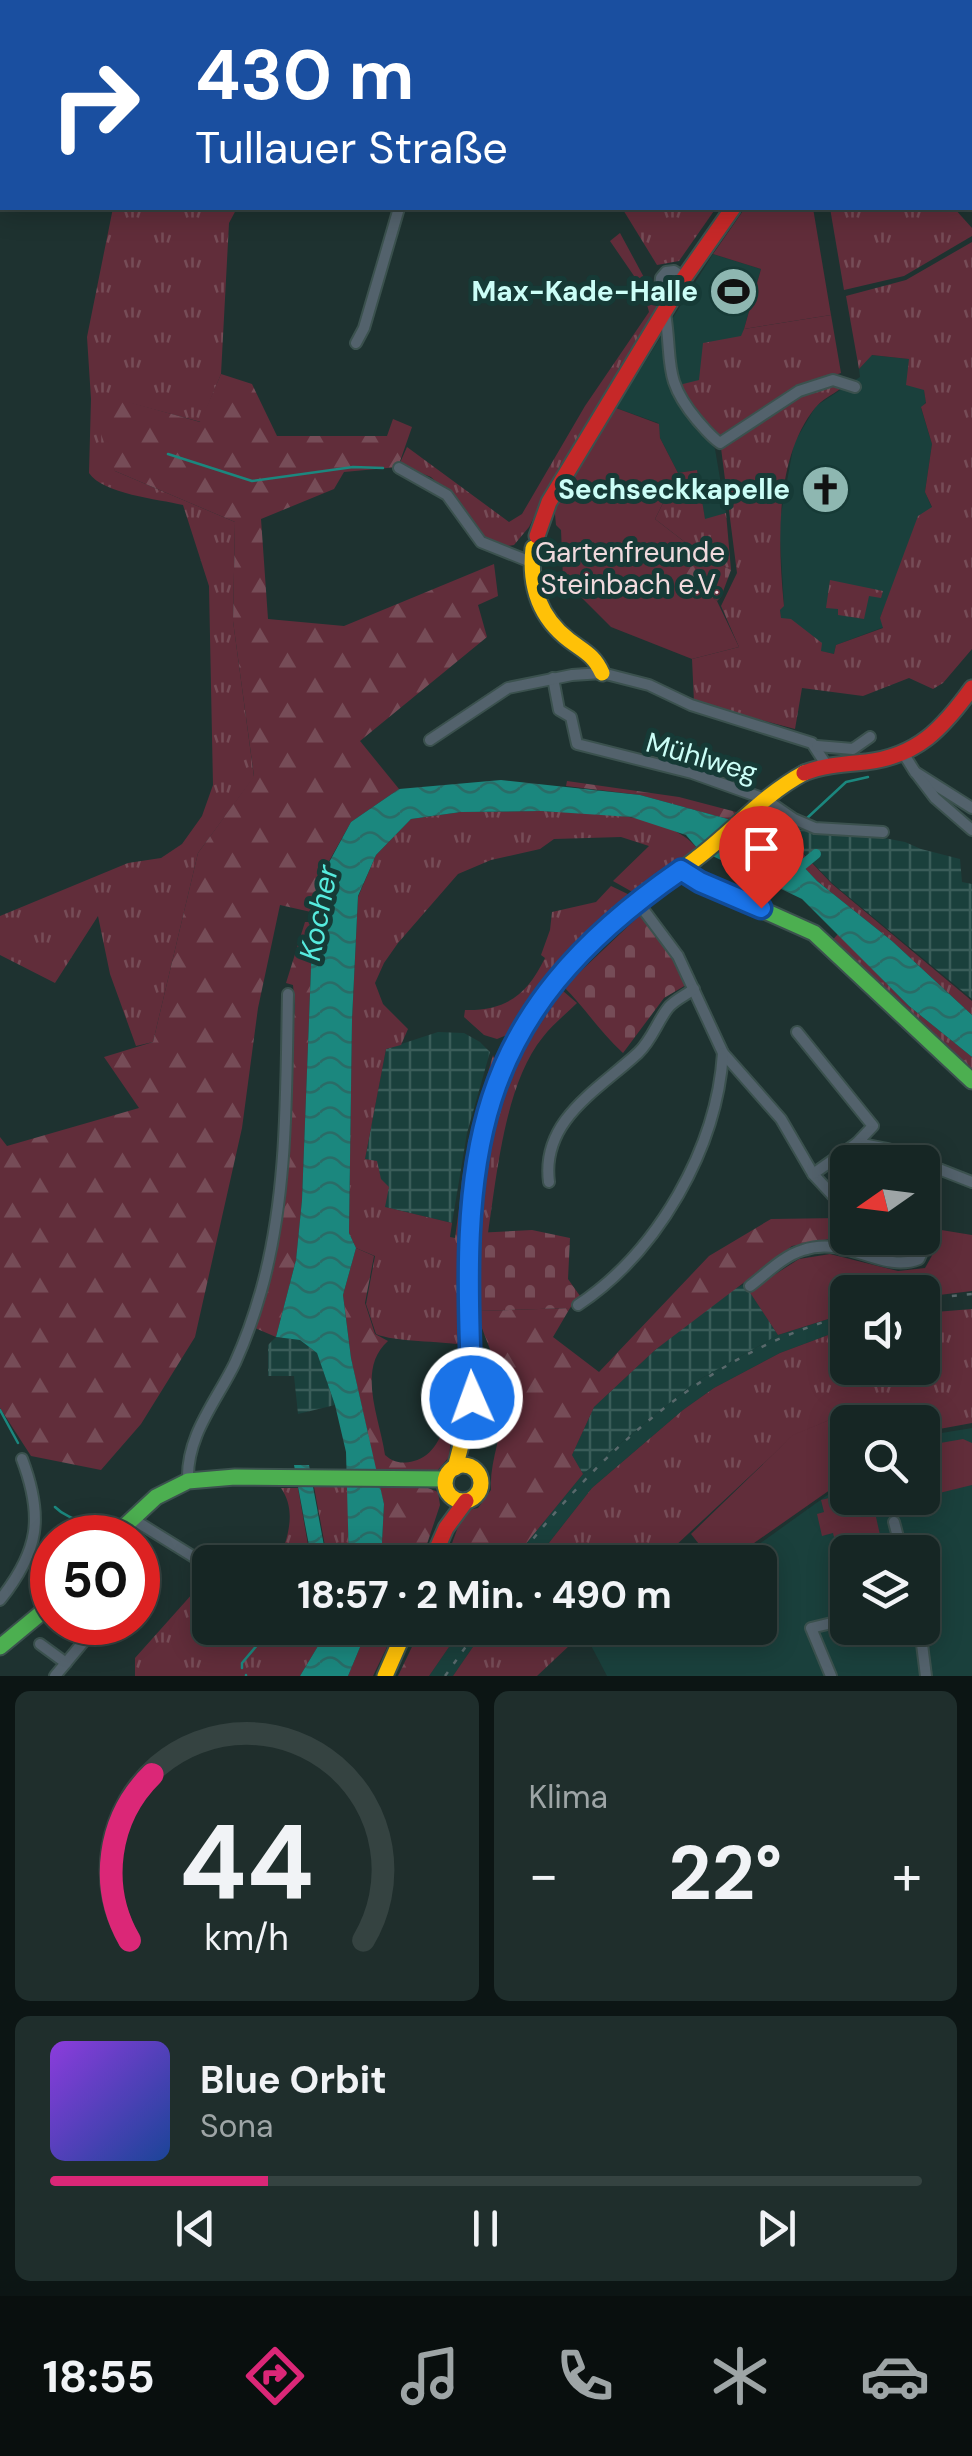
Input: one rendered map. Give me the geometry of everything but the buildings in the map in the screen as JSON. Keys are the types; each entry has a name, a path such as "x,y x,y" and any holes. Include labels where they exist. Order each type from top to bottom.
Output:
{"main road":[{"path":"602,673 594,655 569,644 545,617 534,588 534,549 549,502 674,297 684,290 684,278 733,210"},
{"path":"446,1528 450,1480 467,1433 472,1398 467,1244 476,1152 498,1074 526,1021 554,980 637,900 700,857 765,799 792,779 827,766 905,756 931,740 972,688"},
{"path":"681,870 814,934 972,1080"},
{"path":"467,1433 472,1468"},
{"path":"439,1545 446,1528 480,1486 479,1476 463,1465 450,1480"},
{"path":"135,1515 156,1497 188,1482 217,1478 450,1480"},
{"path":"450,1480 455,1499 466,1501"},
{"path":"0,1647 30,1622"},
{"path":"385,1676 399,1645"}],"street":[{"path":"356,343 399,210"},
{"path":"674,297 660,290 660,278 670,271 684,278"},
{"path":"665,312 669,372 676,392 720,443 799,391 833,380 855,387"},
{"path":"399,468 447,495 481,542 534,549"},
{"path":"430,740 508,688 602,673 649,685 691,705 817,746 853,749 870,737"},
{"name":"Mühlweg","path":"553,678 559,710 571,717 577,744 692,774 765,799 815,828 883,832"},
{"path":"817,746 827,766"},
{"path":"905,756 934,798 972,830"},
{"path":"915,772 972,808"},
{"path":"637,900 678,956 722,1052 782,1119 813,1174 830,1192"},
{"path":"549,1182 550,1147 561,1122 638,1053 667,1009 694,989"},
{"path":"188,1482 188,1454 195,1435 252,1326 263,1285 286,1105 288,994"},
{"path":"797,1032 873,1126 858,1143 813,1174"},
{"path":"578,1305 640,1249 664,1217 712,1123 721,1085 722,1052"},
{"path":"858,1143 888,1149 972,1182"},
{"path":"750,1286 801,1250 830,1245"},
{"path":"868,1255 896,1264 920,1255"},
{"path":"0,1600 34,1544 35,1494 22,1459"},
{"path":"894,1522 897,1535"},
{"path":"160,1536 192,1556"},
{"path":"830,1624 812,1628 830,1676"},
{"path":"41,1645 66,1663"},
{"path":"55,1676 80,1645"},
{"path":"922,1645 926,1676"}],"shaded area":[{"path":"713,254 761,269 742,336 699,380 675,393 715,449 726,513 705,520 697,470 678,473 660,438 658,423 616,408"},
{"path":"871,355 909,359 924,390 926,402 921,408 932,444 925,492 932,508 900,568 880,618 884,627 836,645 834,654 820,651 781,619 784,605 779,525 794,443 816,406 860,377 859,369"},
{"path":"799,830 858,833 960,859 962,882 972,884 972,999 832,883 791,840"},
{"path":"438,1032 464,1033 490,1052 467,1133 452,1223 385,1207 383,1182 365,1159 386,1049"},
{"path":"745,1284 778,1335 695,1382 583,1474 572,1455 594,1407 655,1350 730,1291"},
{"path":"830,1318 830,1334 780,1353 714,1388 683,1410 592,1488 547,1545 525,1545 583,1474 695,1382 778,1335"},
{"path":"276,1337 300,1340 317,1353 335,1405 298,1414 294,1376 268,1376 268,1345"},
{"path":"972,1428 972,1676 607,1676 591,1645 777,1645 777,1545 758,1545 830,1493 830,1515 940,1515 940,1433"},
{"path":"450,1645 474,1645 453,1676 429,1676"}],"green space":[{"path":"113,210 236,210 229,223 221,374 201,422 104,396 115,471 235,522 233,621 254,777 198,853 153,1042 136,1046 110,974 98,916 55,983 0,955 0,916 128,863 161,858 182,844 202,816 213,785 209,586 183,505 118,491 89,473 91,399 87,337"},
{"path":"623,210 715,210 679,261 657,265"},
{"path":"744,210 813,210 831,315 744,329 761,269 713,254"},
{"path":"830,210 956,210 972,228 972,236 904,276 844,290"},
{"path":"620,233 660,307 623,372 557,471 529,527 514,545 501,547 482,540 448,493 431,477 399,465 407,447 509,522 522,514 585,406 649,312 643,289 610,241"},
{"path":"972,242 972,649 933,689 909,678 863,696 802,688 795,729 694,702 692,659 739,647 721,606 737,573 721,448 801,395 836,383 840,389 817,405 802,429 786,477 780,530 784,606 781,618 791,619 822,643 821,651 834,654 836,645 883,628 880,618 918,516 932,507 925,492 932,444 921,407 926,403 924,390 906,385 909,359 872,355 859,369 846,296 906,280"},
{"path":"831,315 841,373 802,386 725,437 714,435 677,390 699,380 703,343 741,336 744,329"},
{"path":"221,374 252,384 277,436 387,436 393,419 412,427 398,467 344,472 334,489 261,519 268,619 344,626 494,564 498,596 478,605 487,637 360,741 399,789 351,822 319,879 312,942 302,1200 296,1260 276,1337 255,1328 274,1267 295,1005 293,985 286,983 311,912 280,905 258,1008 242,1128 195,1337 141,1424 101,1470 31,1456 0,1408 0,1137 7,1146 139,1108 104,1057 153,1042 198,853 254,776 233,621 235,522 115,471 99,429 104,395 200,422"},
{"name":"Gartenfreunde Steinbach e.V.","path":"616,408 659,424 660,438 678,473 655,519 699,553 684,578 717,601 739,647 692,659 611,627 563,579 561,530 556,525 554,504"},
{"path":"697,470 705,519 726,513 731,570 699,553 655,519 678,473"},
{"path":"699,553 731,570 717,601 683,578"},
{"path":"830,580 883,591 881,598 869,596 864,619 838,615 838,609 826,608"},
{"path":"567,781 679,797 740,813 731,820 640,795 566,786"},
{"path":"541,811 647,821 684,836 698,849 636,894 613,881 649,846 621,837 554,839 540,849 491,860 458,874 384,963 375,983 383,1004 408,1029 401,1045 386,1049 365,1159 377,1161 381,1179 389,1187 385,1207 452,1223 450,1237 455,1238 468,1142 493,1055 497,1066 485,1099 464,1345 384,1337 376,1334 366,1304 375,1256 356,1248 349,1233 358,897 376,855 411,819 461,812"},
{"path":"764,813 799,830 791,841 832,884 972,1001 972,1015 892,941 817,881 785,847 746,824"},
{"path":"611,886 634,897 512,1033 497,1039 484,1035 464,1017 465,1010 504,1004 531,982 545,958 541,955 552,912 596,902"},
{"path":"641,914 670,953 686,985 664,998 623,1053 564,987"},
{"path":"838,934 909,1006 972,1057 972,1076 828,945"},
{"path":"563,991 577,1003 555,1023 530,1056 511,1104 488,1233 475,1233 482,1167 497,1103 523,1044"},
{"path":"830,1218 830,1239 792,1246 655,1350 594,1407 572,1455 583,1474 525,1545 451,1545 464,1511 478,1508 491,1490 502,1419 501,1385 476,1311 570,1308 553,1337 599,1372 709,1256 771,1219"},
{"path":"532,1230 570,1238 568,1279 580,1296 570,1308 476,1311 475,1233"},
{"path":"940,1230 972,1235 972,1291 940,1295 940,1275 830,1275 830,1318 778,1335 749,1291 799,1259 830,1254 898,1271 925,1268 932,1255 940,1255"},
{"path":"356,1248 374,1256 365,1303 375,1334 388,1341 378,1352 372,1380 375,1410 388,1458 414,1461 427,1455 436,1444 448,1414 457,1350 460,1352 449,1457 436,1472 376,1471 351,1358 343,1295"},
{"path":"972,1309 972,1423 940,1429 940,1405 830,1405 830,1420 793,1436 676,1545 547,1545 592,1488 683,1410 714,1388 780,1353 830,1334 830,1385 940,1385 940,1312"},
{"path":"830,1420 830,1490 751,1545 700,1545 691,1534 793,1435"},
{"path":"963,1439 972,1443 972,1485 940,1493 940,1443"},
{"path":"312,1476 348,1477 349,1545 325,1545"},
{"path":"281,1488 298,1488 308,1545 284,1545 290,1515"},
{"path":"380,1488 428,1488 438,1492 440,1505 427,1545 382,1545 384,1504"},
{"path":"830,1498 830,1515 876,1515 880,1535 822,1536 817,1514 824,1512 821,1500"},
{"path":"192,1594 192,1645 319,1645 300,1676 135,1676 135,1658 147,1645 160,1645 160,1630"},
{"path":"361,1645 388,1645 373,1676 348,1676"},
{"path":"413,1645 450,1645 429,1676 398,1676"},
{"path":"474,1645 570,1645 537,1676 453,1676"}],"water":[{"name":"Kocher","path":"501,780 640,795 746,824 785,847 817,881 892,941 972,1015 972,1057 909,1006 802,899 698,849 686,835 631,817 541,811 461,812 411,819 376,855 358,896 349,1233 356,1248 343,1295 351,1358 384,1504 382,1545 349,1545 346,1452 317,1353 300,1340 276,1337 296,1260 302,1200 312,942 320,879 351,822 399,789"},
{"path":"294,1465 309,1465 324,1545 309,1545"},
{"path":"319,1645 361,1645 348,1676 300,1676"}],"waterway":[{"path":"168,454 252,481 353,467 383,468"},
{"path":"805,820 846,782 868,777"},
{"path":"784,848 800,827"},
{"path":"794,872 816,854"},
{"path":"0,1410 18,1443"},
{"path":"55,1507 66,1515"},
{"path":"242,1668 257,1645"}],"railway":[{"path":"940,1297 972,1294"},
{"path":"529,1545 583,1482 661,1411 749,1353 830,1321"},
{"path":"445,1676 467,1645"}],"traffic: fast":[{"path":"681,870 814,933 972,1081"},
{"path":"137,1515 156,1497 188,1481 235,1477 446,1479"},
{"path":"0,1647 30,1622"}],"traffic: slow":[{"path":"533,548 533,575 543,611 559,631 592,658 602,673"},
{"path":"455,1468 467,1403 469,1204 475,1160 499,1077 518,1039 540,1002 596,936 629,906 804,773"},
{"path":"463,1465 475,1471 481,1483 475,1495 463,1501 451,1495 445,1483 451,1471 463,1465"},
{"path":"385,1676 399,1645"}],"traffic: jam":[{"path":"537,536 549,502 673,297 683,290 684,278 732,210"},
{"path":"804,773 900,754 928,738 972,688"},
{"path":"438,1545 466,1501"}],"place":[{"name":"Max-Kade-Halle","path":"733,291"},
{"name":"Sechseckkapelle","path":"825,489"}],"route":[{"path":"472,1398 467,1244 476,1152 498,1074 526,1021 554,980 626,909 681,870 761,908"}]}
